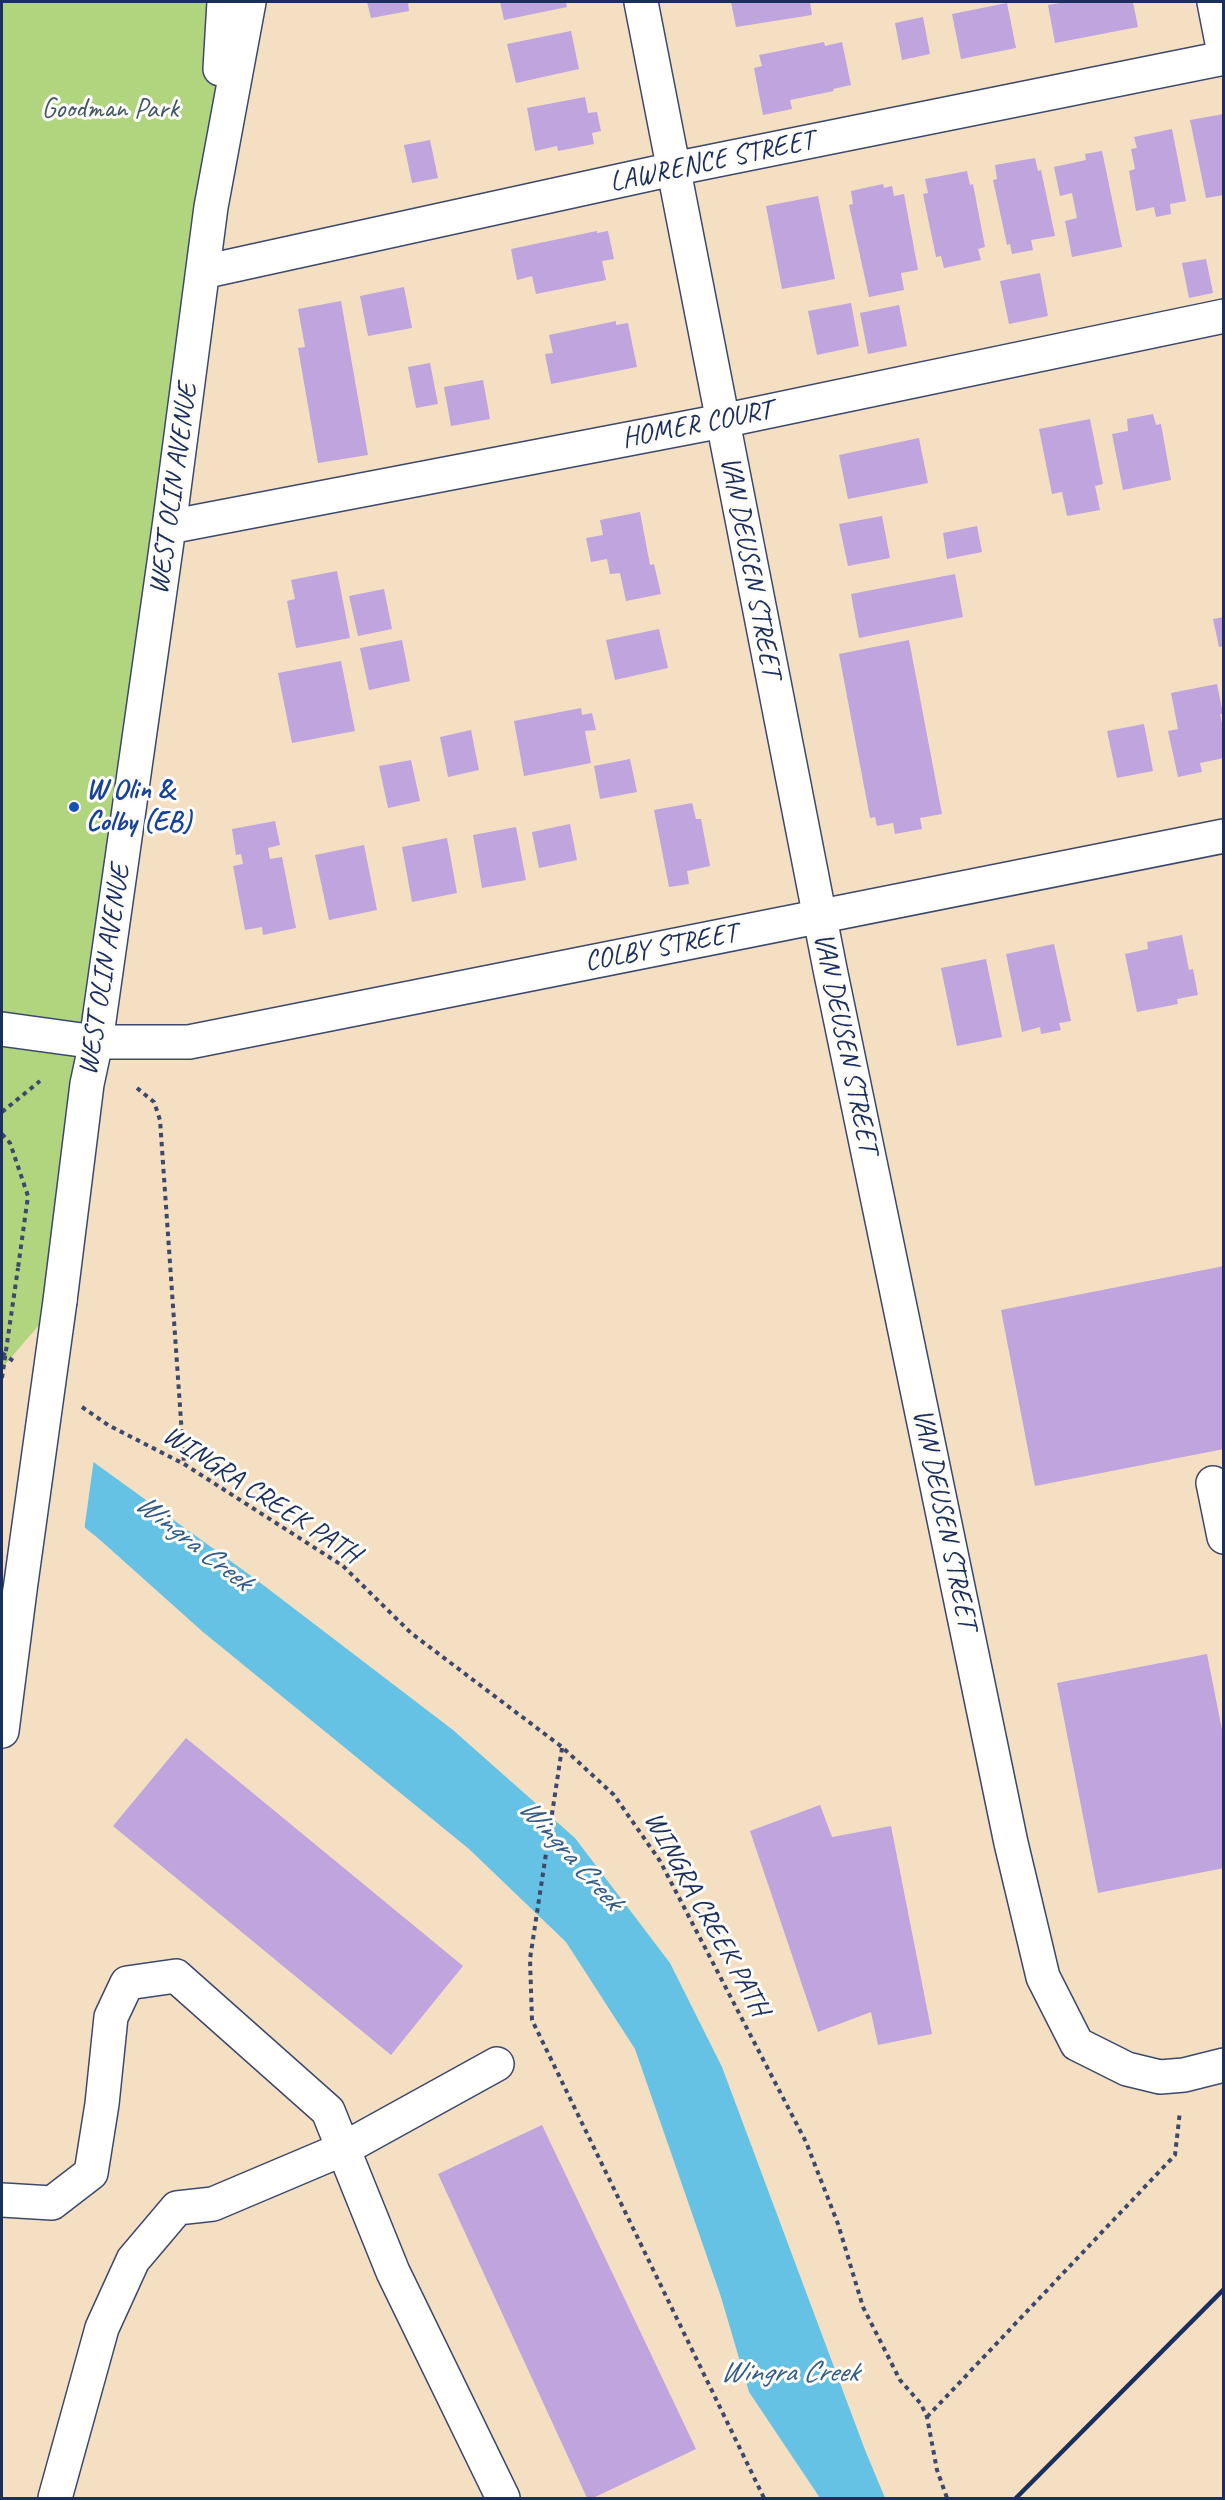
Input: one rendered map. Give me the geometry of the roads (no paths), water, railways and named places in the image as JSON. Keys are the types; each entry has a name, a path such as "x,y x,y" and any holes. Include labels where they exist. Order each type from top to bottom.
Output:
{"street":[{"name":"WEST OLIN AVENUE","path":"2,1731 87,1084 96,1042 203,272 211,207 224,2"},
{"name":"WEST OLIN AVENUE","path":"211,207 249,2"},
{"name":"VAN DEUSEN STREET","path":"641,2 819,917 1011,1843 1043,1977 1077,2044 1127,2069 1160,2077 1184,2075 1224,2065"},
{"path":"1214,2 1224,53"},
{"name":"LAWRENCE STREET","path":"203,272 673,169 1224,58"},
{"name":"HOMER COURT","path":"169,527 722,421 1224,316"},
{"name":"COLBY STREET","path":"2,1029 96,1042 189,1042 1224,836"},
{"path":"1213,1483 1224,1537"},
{"path":"2,2200 52,2203 91,2173 102,2104 111,2017 127,1983 176,1976 328,2111 393,2272 503,2499"},
{"path":"58,2498 102,2328 133,2260 177,2208 213,2204 343,2149 497,2064"}],"water":[{"name":"Wingra Creek","path":"2,1396 254,1578 453,1730 575,1838 670,1963 722,2067 885,2498 820,2498 749,2392 721,2297 635,2049 566,1942 469,1849 203,1632 99,1539 2,1461"}],"railway":[{"path":"1016,2498 1224,2289"}],"place":[{"name":"W Olin & Colby (EB)","path":"74,807"}],"park label":[{"name":"Goodman Park","path":"110,110"}]}
